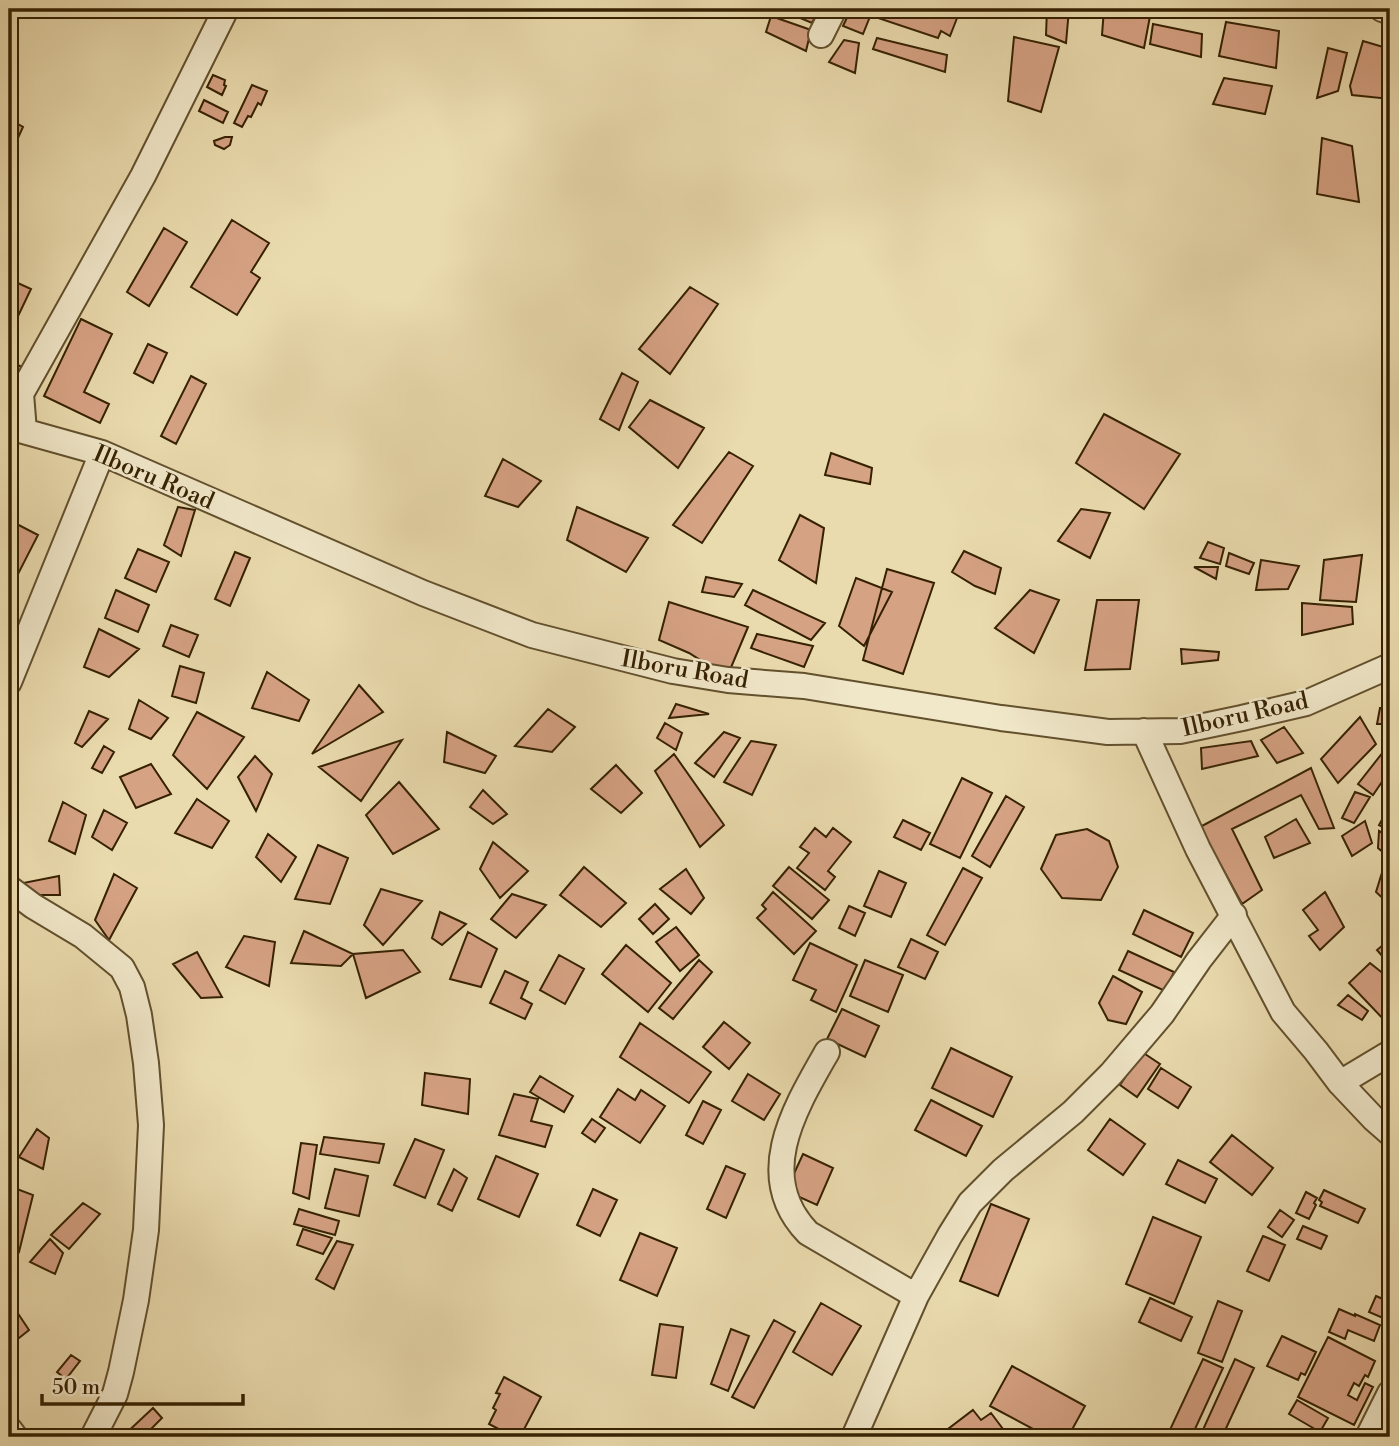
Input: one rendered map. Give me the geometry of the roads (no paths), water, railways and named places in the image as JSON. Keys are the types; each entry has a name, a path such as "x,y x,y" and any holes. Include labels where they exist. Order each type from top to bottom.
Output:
{"street":[{"path":"17,429 21,394 143,176 226,9"},
{"path":"821,35 834,9"},
{"path":"1382,9 1390,12"},
{"name":"Ilboru Road","path":"17,429 102,453 423,593 531,635 673,671 728,680 804,686 1001,718 1108,732 1180,731 1306,703 1390,666"},
{"path":"9,682 102,453"},
{"path":"1144,731 1198,849 1283,1012 1340,1083 1390,1133"},
{"path":"9,888 83,936 122,968 132,987 139,1015 151,1125 146,1230 136,1300 121,1372 115,1394 93,1437"},
{"path":"854,1437 916,1296 970,1203 1003,1170 1073,1112 1111,1074 1162,1014 1234,915"},
{"path":"827,1052 803,1095 785,1137 782,1180 788,1202 795,1220 807,1233 916,1296"},
{"path":"1340,1083 1390,1053"},
{"path":"1368,1437 1390,1393"},
{"path":"9,1429 15,1437"}]}
